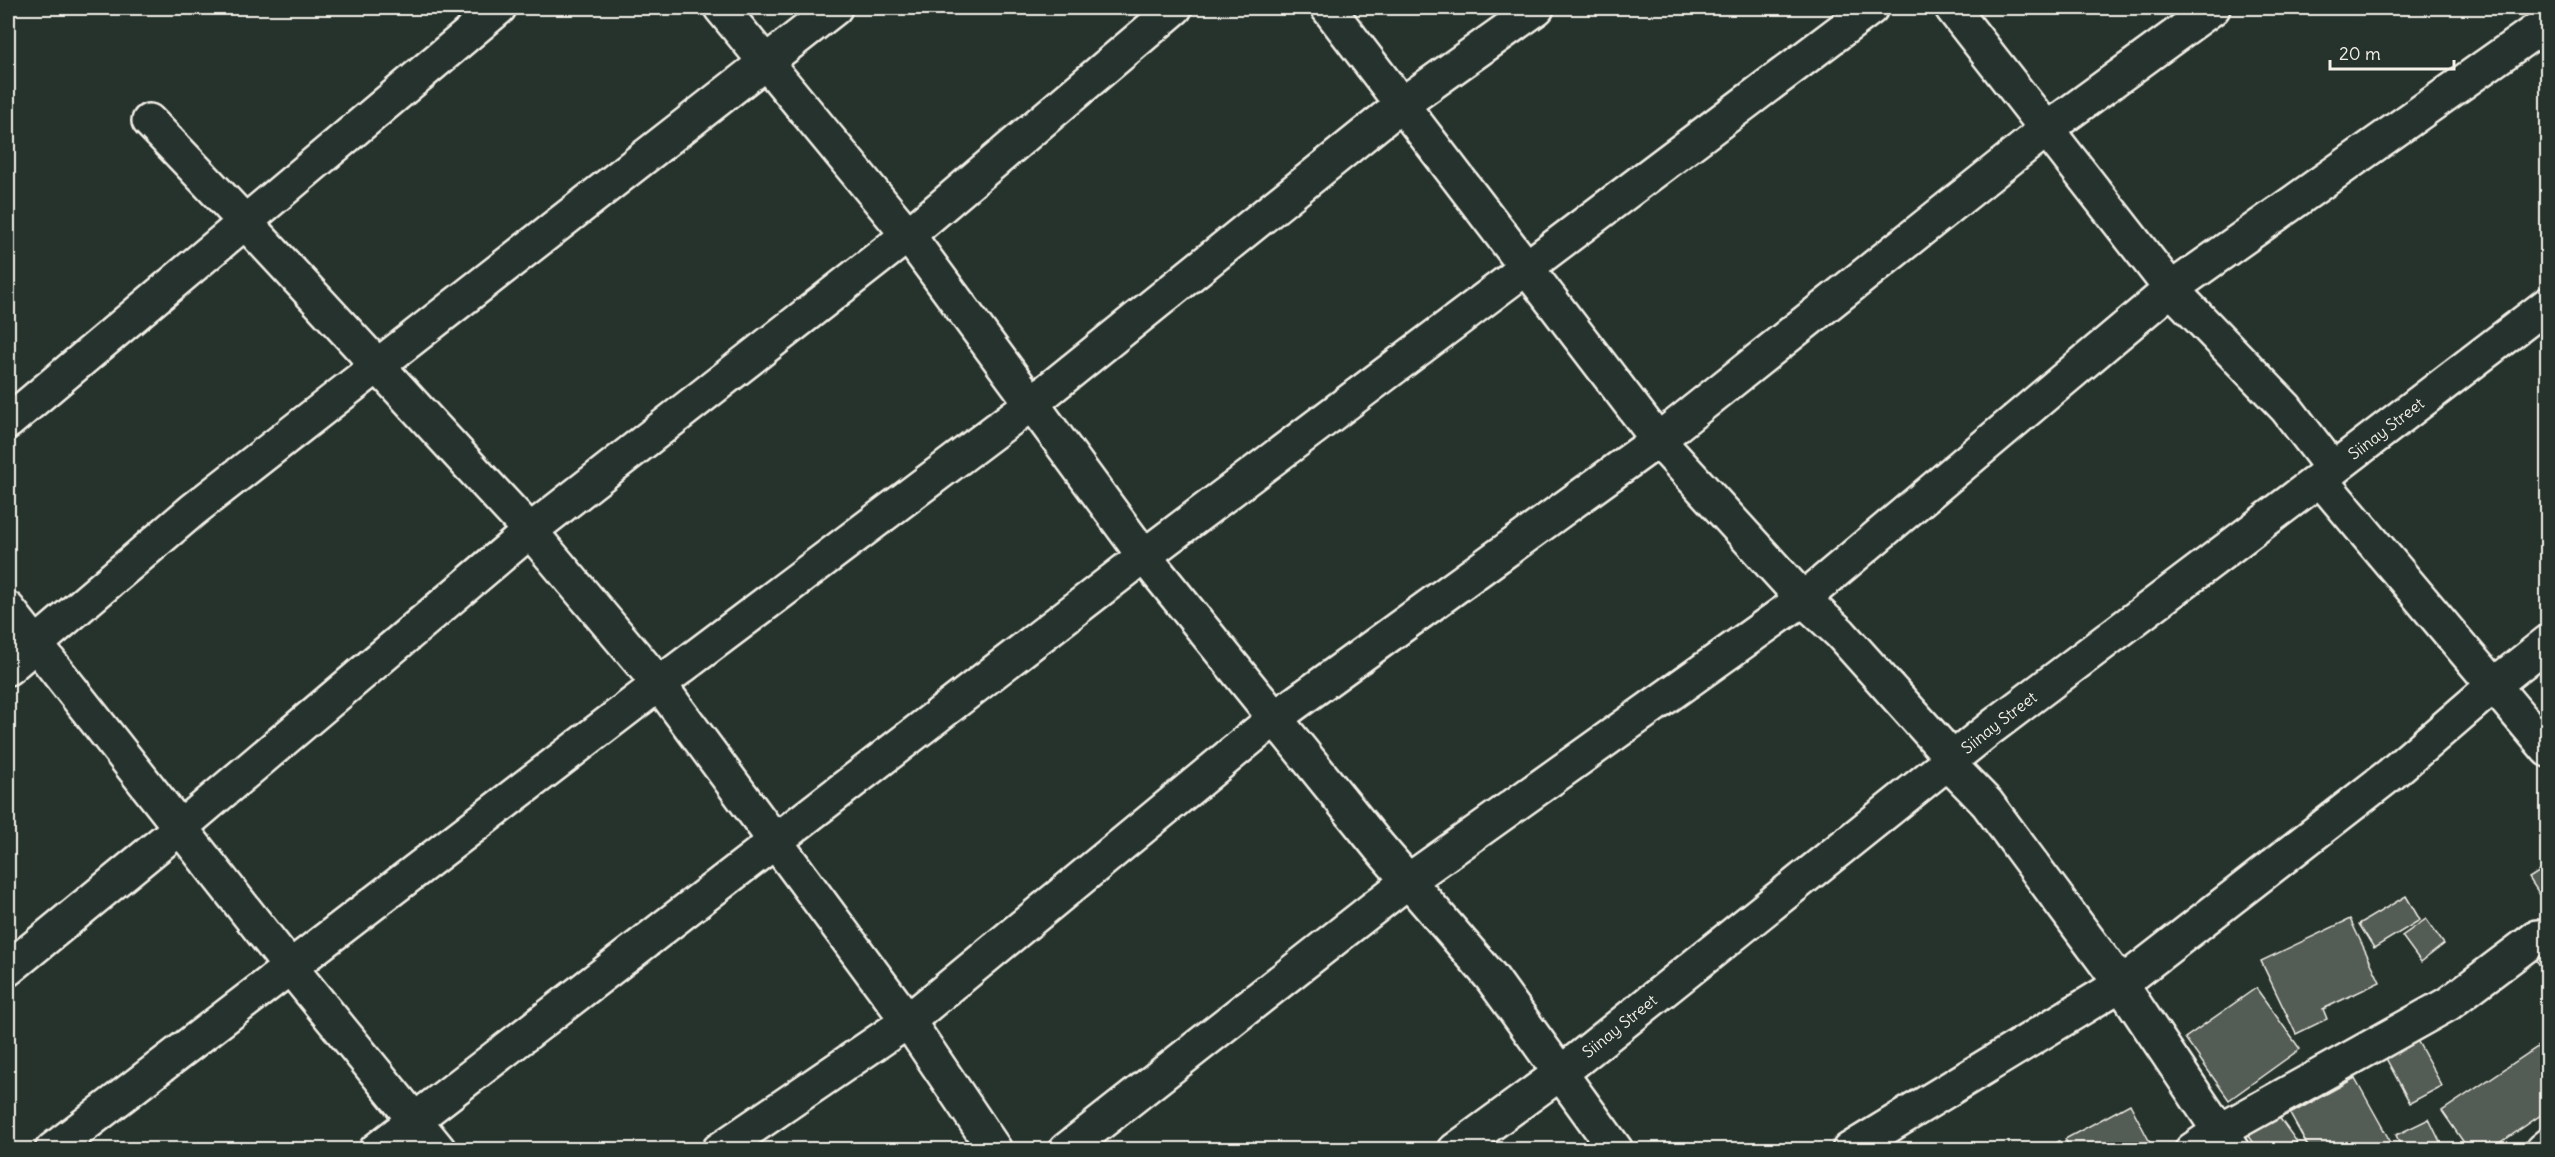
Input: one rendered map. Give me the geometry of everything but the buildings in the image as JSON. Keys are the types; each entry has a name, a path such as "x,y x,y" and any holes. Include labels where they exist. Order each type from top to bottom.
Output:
{"street":[{"path":"8,422 499,8"},
{"path":"721,8 767,61 908,235 1144,556 1408,881 1491,977 1616,1149"},
{"path":"8,668 193,510 835,8"},
{"path":"8,969 181,827 530,531 908,235 1175,8"},
{"path":"1328,8 1658,441 1803,599 1840,633 1987,803 2121,984 2226,1140"},
{"path":"52,1149 659,684 1032,403 1401,105 1537,8"},
{"path":"376,1149 1144,556 1871,8"},
{"path":"1952,8 2171,289 2286,408 2309,441 2327,474 2547,750"},
{"path":"719,1149 908,1021 1275,718 1658,441 2047,129 2213,8"},
{"path":"1066,1149 1408,881 1803,599 2171,289 2547,22"},
{"path":"149,121 246,221 376,366 530,531 659,684 908,1021 995,1149"},
{"name":"Siinay Street","path":"1455,1149 1562,1072 1949,760 2547,304"},
{"path":"8,609 290,967 440,1149"},
{"path":"1849,1149 2121,984 2391,774 2547,642"},
{"path":"2192,1149 2226,1140 2448,1004 2537,937"},
{"path":"2542,1149 2547,1145"}]}
